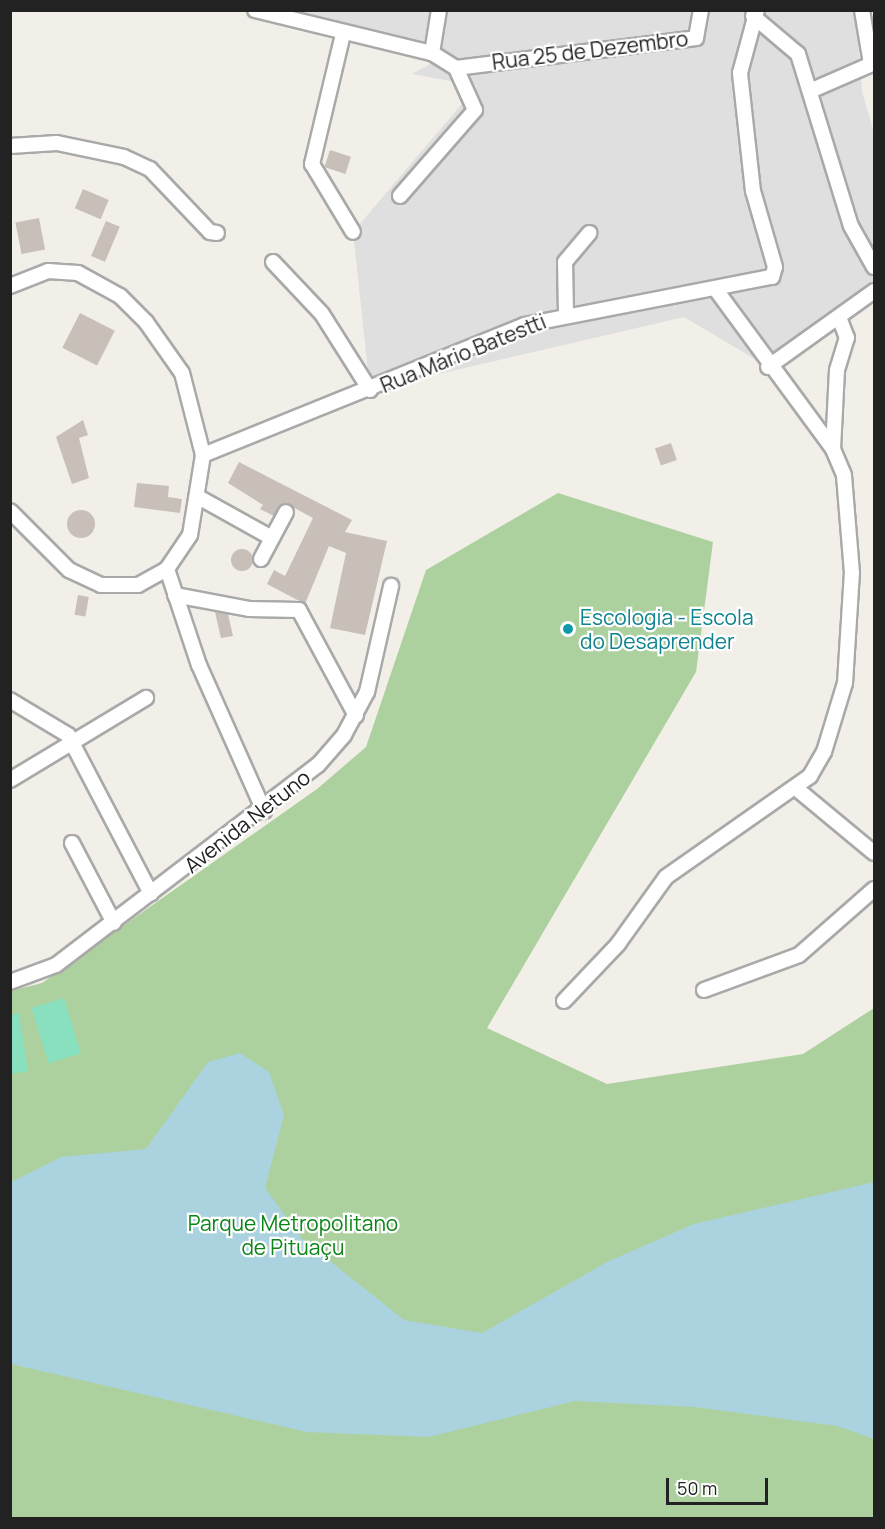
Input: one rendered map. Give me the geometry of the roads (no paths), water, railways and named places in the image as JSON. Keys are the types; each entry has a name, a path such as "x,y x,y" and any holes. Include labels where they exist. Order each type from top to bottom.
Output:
{"street":[{"path":"255,10 343,34 432,53 456,68 475,110 400,196"},
{"path":"432,53 440,10"},
{"name":"Rua 25 de Dezembro","path":"456,68 696,38 701,10"},
{"path":"810,91 873,63 862,10"},
{"path":"755,13 791,45 810,91 851,226 874,267"},
{"name":"Rua Mário Batestti","path":"203,455 370,390 524,325 566,313 717,291 768,280 776,271 753,191 740,73 755,13"},
{"path":"343,34 312,164 353,232"},
{"path":"10,146 57,143 124,157 150,169 210,232 217,232"},
{"path":"566,313 565,262 589,233"},
{"path":"273,262 322,314 370,390"},
{"path":"10,286 48,272 78,273 120,296 146,322 182,373 203,455 200,498 190,535 167,569 138,585 101,585 47,554 10,511"},
{"path":"564,1001 618,944 666,877 797,789 824,752 849,652 851,520 844,475 833,449 768,367 717,291"},
{"path":"768,367 874,291"},
{"path":"833,449 837,370 847,338 839,317"},
{"path":"200,498 272,538"},
{"path":"261,559 286,512"},
{"path":"167,569 175,595 264,811"},
{"name":"Avenida Netuno","path":"10,982 56,965 264,811 318,765 356,716 367,692 391,586"},
{"path":"175,595 249,609 298,610 356,716"},
{"path":"10,780 146,699"},
{"path":"10,700 56,724 72,741 151,894"},
{"path":"797,789 874,853"},
{"path":"72,843 114,923"},
{"path":"704,990 799,955 874,890"}],"water":[{"path":"240,1053 269,1072 284,1115 265,1188 302,1239 404,1320 482,1333 609,1261 694,1224 874,1182 874,1439 837,1426 695,1407 575,1401 428,1437 307,1432 11,1364 11,1182 61,1157 146,1149 208,1062"}],"place":[{"name":"Escologia - Escola do Desaprender","path":"568,629"}],"park label":[{"name":"Parque Metropolitano de Pituaçu","path":"293,1235"}]}
